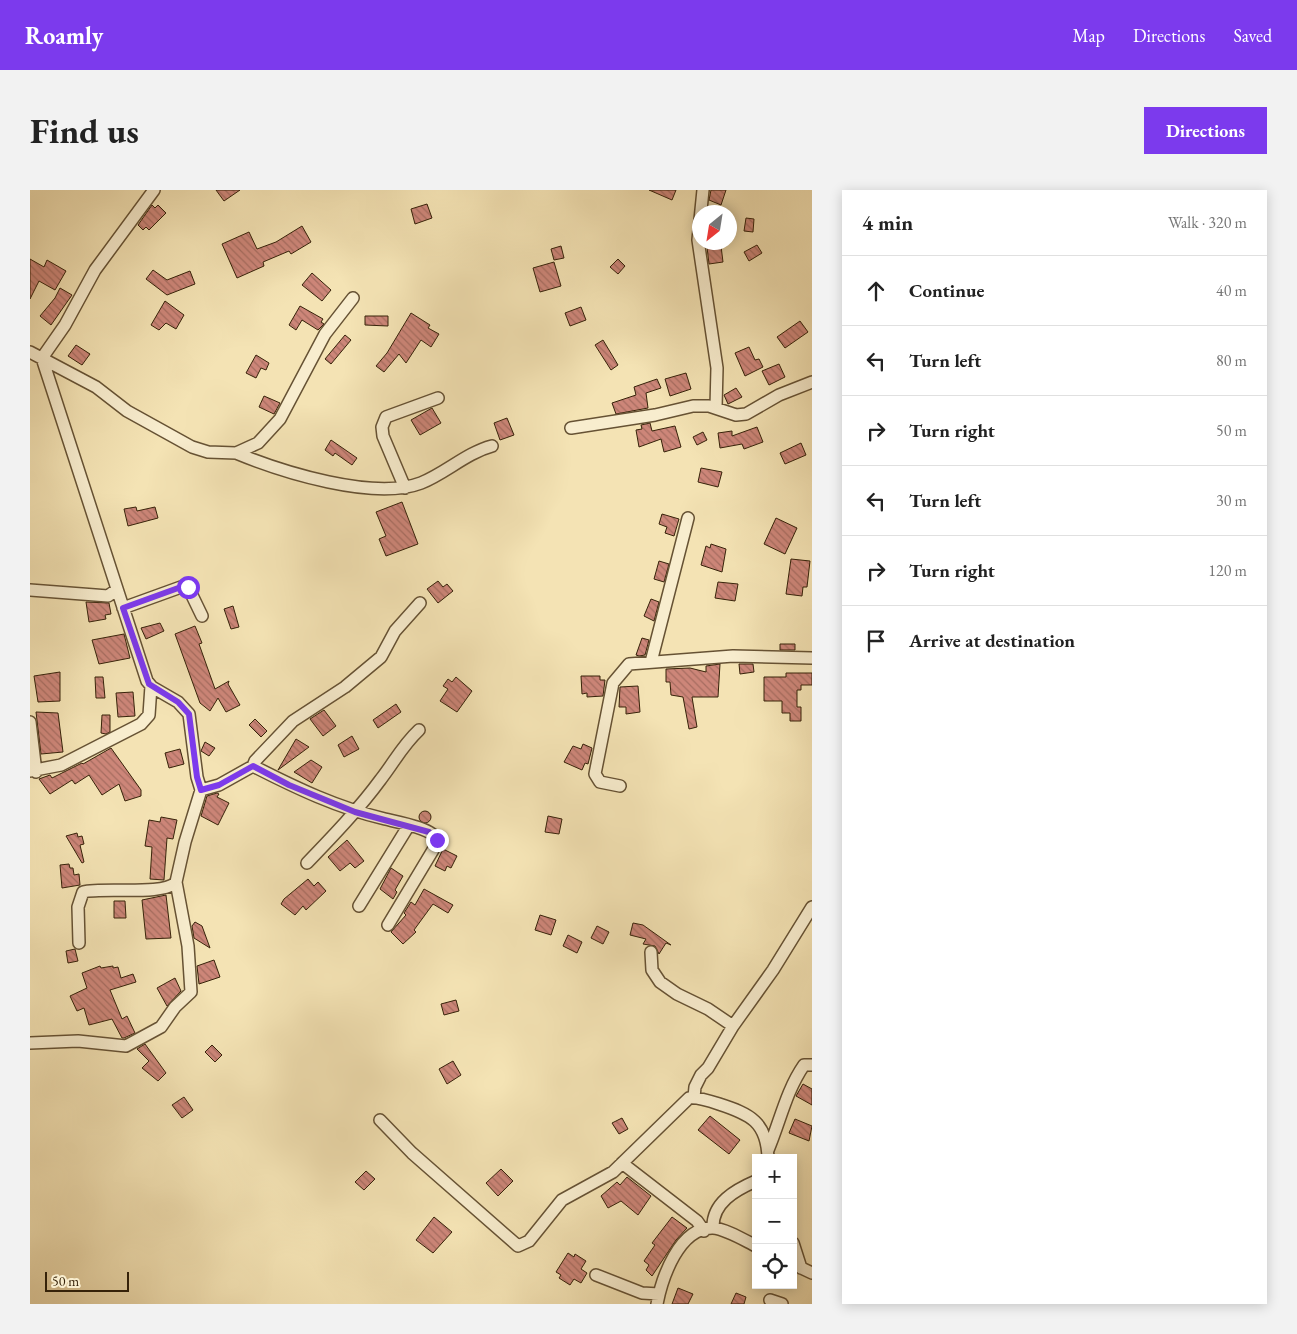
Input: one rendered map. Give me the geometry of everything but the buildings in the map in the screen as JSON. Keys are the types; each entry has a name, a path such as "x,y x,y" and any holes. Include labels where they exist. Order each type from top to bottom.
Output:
{"street":[{"path":"42,358 65,325 96,270 154,190"},
{"path":"703,190 698,240 717,368 716,407"},
{"path":"236,453 258,444 280,419 326,334 352,298"},
{"path":"30,352 96,388 127,411 192,447 208,452 236,453 270,466 349,487 386,490 405,488 433,478 475,452 492,446"},
{"path":"30,1043 78,1041 126,1046 162,1027 175,1007 191,992 188,946 176,882 185,842 201,790 197,777 189,714 178,702 151,686 147,681 116,590 80,469 42,358"},
{"path":"571,428 655,415 693,406 716,407 736,415 746,414 779,396 812,382"},
{"path":"405,488 383,436 382,427 386,417 438,398"},
{"path":"651,662 688,518"},
{"path":"123,608 181,587 188,587 202,616"},
{"path":"30,590 108,596 116,590"},
{"path":"201,790 219,785 253,766 255,761 293,720 345,688 381,656 395,631 420,603"},
{"path":"620,786 600,782 595,774 613,683 629,664 733,656 812,659"},
{"path":"30,722 33,771 61,765 143,723 150,713 151,686"},
{"path":"308,863 355,812 383,777 405,743 419,730"},
{"path":"253,766 304,792 355,812 409,825 429,832 437,840 388,925"},
{"path":"359,906 409,825"},
{"path":"79,944 78,907 83,892 133,888 164,889 172,887 176,882"},
{"path":"694,1097 695,1086 733,1026 763,986 812,907"},
{"path":"650,952 652,970 660,982 677,994 708,1009 733,1026"},
{"path":"768,1154 779,1117 798,1074 804,1065 812,1066"},
{"path":"380,1120 412,1154 518,1246 529,1241 562,1200 605,1177 622,1163 678,1106 689,1098 694,1097 750,1115 766,1137 768,1154"},
{"path":"622,1163 709,1230 752,1245"},
{"path":"709,1230 715,1211 721,1204 730,1195 752,1183"},
{"path":"596,1275 658,1299 671,1260 679,1249 692,1236 709,1230"},
{"path":"797,1266 812,1273"},
{"path":"770,1300 782,1304"}],"route":[{"path":"188,587 181,587 142,603 123,608 147,681 152,688 178,702 189,714 192,747 201,790 219,785 253,766 312,795 355,812 409,825 429,832 436,836 437,840"}]}
